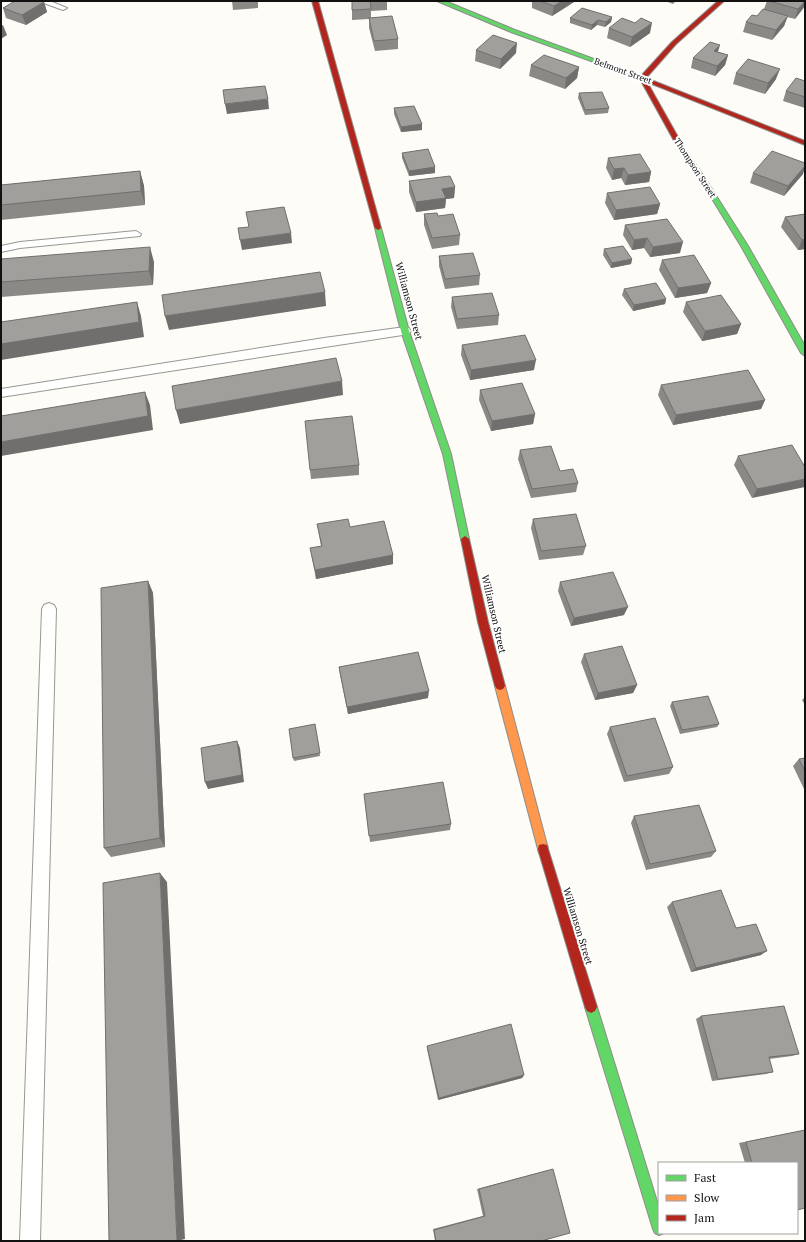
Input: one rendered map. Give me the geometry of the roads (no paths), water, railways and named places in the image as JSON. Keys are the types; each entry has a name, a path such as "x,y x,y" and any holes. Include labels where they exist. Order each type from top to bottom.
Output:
{"street":[{"name":"Williamson Street","path":"315,1 333,70 359,153 404,331 447,454 483,622 539,836 658,1227"},
{"name":"Belmont Street","path":"440,1 513,31 642,78 805,143"},
{"path":"642,78 674,43 721,1"},
{"name":"Thompson Street","path":"642,78 680,146 722,208 762,275 805,352"}],"lane":[{"path":"42,1 63,8"},
{"path":"1,249 20,245 136,234"},
{"path":"1,393 324,342 404,331"},
{"path":"30,1241 49,609"}]}
